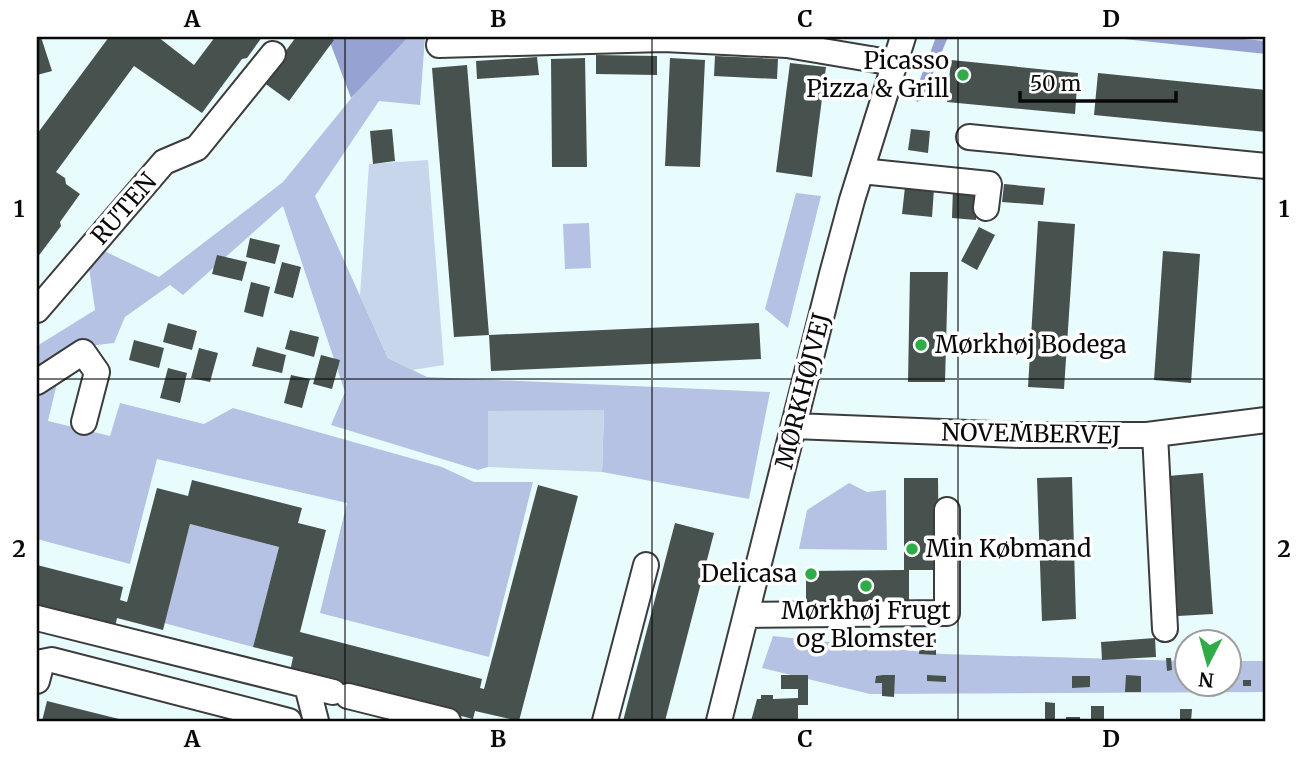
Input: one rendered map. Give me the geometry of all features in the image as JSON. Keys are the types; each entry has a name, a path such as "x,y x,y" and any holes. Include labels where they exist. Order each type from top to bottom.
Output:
{"street":[{"name":"MØRKHØJVEJ","path":"719,721 832,274 903,37"},
{"path":"443,41 664,38 786,41 894,63"},
{"name":"RUTEN","path":"37,310 164,163 197,148 273,54"},
{"path":"969,137 1266,166"},
{"path":"861,171 989,184 986,208"},
{"path":"37,382 83,352 97,372 84,422"},
{"name":"NOVEMBERVEJ","path":"794,426 1020,435 1155,434 1266,420"},
{"path":"1155,434 1165,629"},
{"path":"746,615 947,614 947,510"},
{"path":"605,721 646,565"},
{"path":"37,618 448,721"},
{"path":"39,672 51,660 289,721"},
{"path":"307,686 316,721"}],"shaded area":[{"path":"328,37 408,37 351,98"},
{"path":"407,37 425,37 420,105 379,101 315,196 388,358 427,377 770,392 749,499 602,472 604,411 488,411 488,467 478,470 331,425 345,392 283,206 183,295 170,285 125,317 114,343 80,347 37,373 37,346 95,310 89,268 102,250 159,277 283,182 375,69"},
{"path":"936,37 948,37 922,100 917,102 913,98"},
{"path":"1105,37 1220,37 1266,41 1266,54"},
{"path":"428,160 444,365 412,370 388,358 360,296 369,164"},
{"path":"796,193 821,196 788,328 765,309"},
{"path":"589,223 591,268 565,269 563,224"},
{"path":"57,383 48,421 110,436 120,403 204,424 233,408 442,467 474,482 533,482 489,657 320,613 347,503 157,459 130,564 37,539 37,397"},
{"path":"604,410 602,472 488,467 488,411"},
{"path":"849,483 867,492 886,490 887,550 799,549 807,510"},
{"path":"190,524 279,547 253,647 164,623"},
{"path":"773,636 942,654 1174,661 1174,692 870,694 762,668"},
{"path":"1244,661 1266,661 1266,692 1244,692"}],"building":[{"path":"37,37 41,37 52,71 37,75"},
{"path":"109,37 158,37 194,65 215,37 262,37 202,113 134,66 56,172 80,194 37,258 37,134"},
{"path":"296,37 329,37 334,40 289,101 263,82"},
{"path":"596,55 657,56 657,75 596,74"},
{"path":"715,56 778,59 777,79 714,76"},
{"path":"537,57 539,75 477,79 476,61"},
{"path":"585,58 587,167 552,167 551,59"},
{"path":"670,58 705,60 700,167 665,166"},
{"path":"951,60 1078,73 1075,114 947,102"},
{"path":"790,63 826,67 812,177 776,172"},
{"path":"467,65 489,335 454,337 432,68"},
{"path":"1098,73 1266,90 1266,132 1094,115"},
{"path":"392,129 395,161 373,164 370,131"},
{"path":"911,129 930,131 928,153 908,150"},
{"path":"1004,184 1045,188 1043,205 1002,202"},
{"path":"905,187 934,189 932,217 902,214"},
{"path":"953,188 977,189 976,220 952,218"},
{"path":"1038,221 1075,224 1064,389 1028,387"},
{"path":"979,227 995,235 977,270 961,261"},
{"path":"250,238 280,245 275,264 246,257"},
{"path":"1163,251 1200,254 1191,383 1154,380"},
{"path":"217,255 247,262 242,281 212,274"},
{"path":"282,262 301,267 293,298 274,293"},
{"path":"910,272 948,272 945,382 908,382"},
{"path":"251,282 270,287 263,317 244,312"},
{"path":"168,323 197,331 192,350 163,342"},
{"path":"759,323 761,359 491,371 489,335"},
{"path":"290,330 319,337 314,357 285,349"},
{"path":"134,340 164,348 159,368 129,360"},
{"path":"257,347 286,355 282,373 252,366"},
{"path":"199,348 218,353 210,382 191,378"},
{"path":"321,355 340,360 332,389 313,384"},
{"path":"168,368 187,373 180,403 160,398"},
{"path":"291,375 310,379 302,408 284,403"},
{"path":"1203,473 1213,614 1178,616 1168,476"},
{"path":"1072,477 1076,619 1042,621 1037,478"},
{"path":"904,478 938,478 939,570 909,570 909,604 806,604 806,571 904,570"},
{"path":"192,480 302,508 298,523 326,530 300,632 482,679 480,688 484,689 538,485 578,496 519,721 475,711 473,719 290,672 293,657 253,647 279,547 190,524 163,630 117,618 115,627 37,606 37,565 123,587 120,600 127,602 157,488 188,496"},
{"path":"675,523 714,533 665,721 623,721"},
{"path":"920,638 936,638 936,655 919,654"},
{"path":"1155,638 1156,657 1102,660 1101,642"},
{"path":"1166,658 1171,658 1172,670 1167,671"},
{"path":"781,675 808,675 808,705 798,705 798,721 751,721 757,699 761,699 761,695 773,695 773,699 798,698 798,689 781,689"},
{"path":"895,675 894,697 882,696 882,683 875,683 876,676"},
{"path":"927,675 946,676 946,682 927,681"},
{"path":"1126,675 1141,676 1141,692 1125,692"},
{"path":"1072,676 1090,676 1090,687 1072,688"},
{"path":"1244,680 1251,680 1251,686 1244,686"},
{"path":"47,701 123,720 123,721 42,721"},
{"path":"1045,702 1055,703 1055,721 1045,721"},
{"path":"1091,706 1104,706 1104,721 1091,721"},
{"path":"1180,709 1192,709 1191,721 1180,721"},
{"path":"1066,717 1080,717 1080,721 1066,721"}],"place":[{"name":"Picasso Pizza & Grill","path":"963,75"},
{"name":"Mørkhøj Bodega","path":"921,345"},
{"name":"Min Købmand","path":"912,549"},
{"name":"Delicasa","path":"811,574"},
{"name":"Mørkhøj Frugt og Blomster","path":"866,586"}]}
